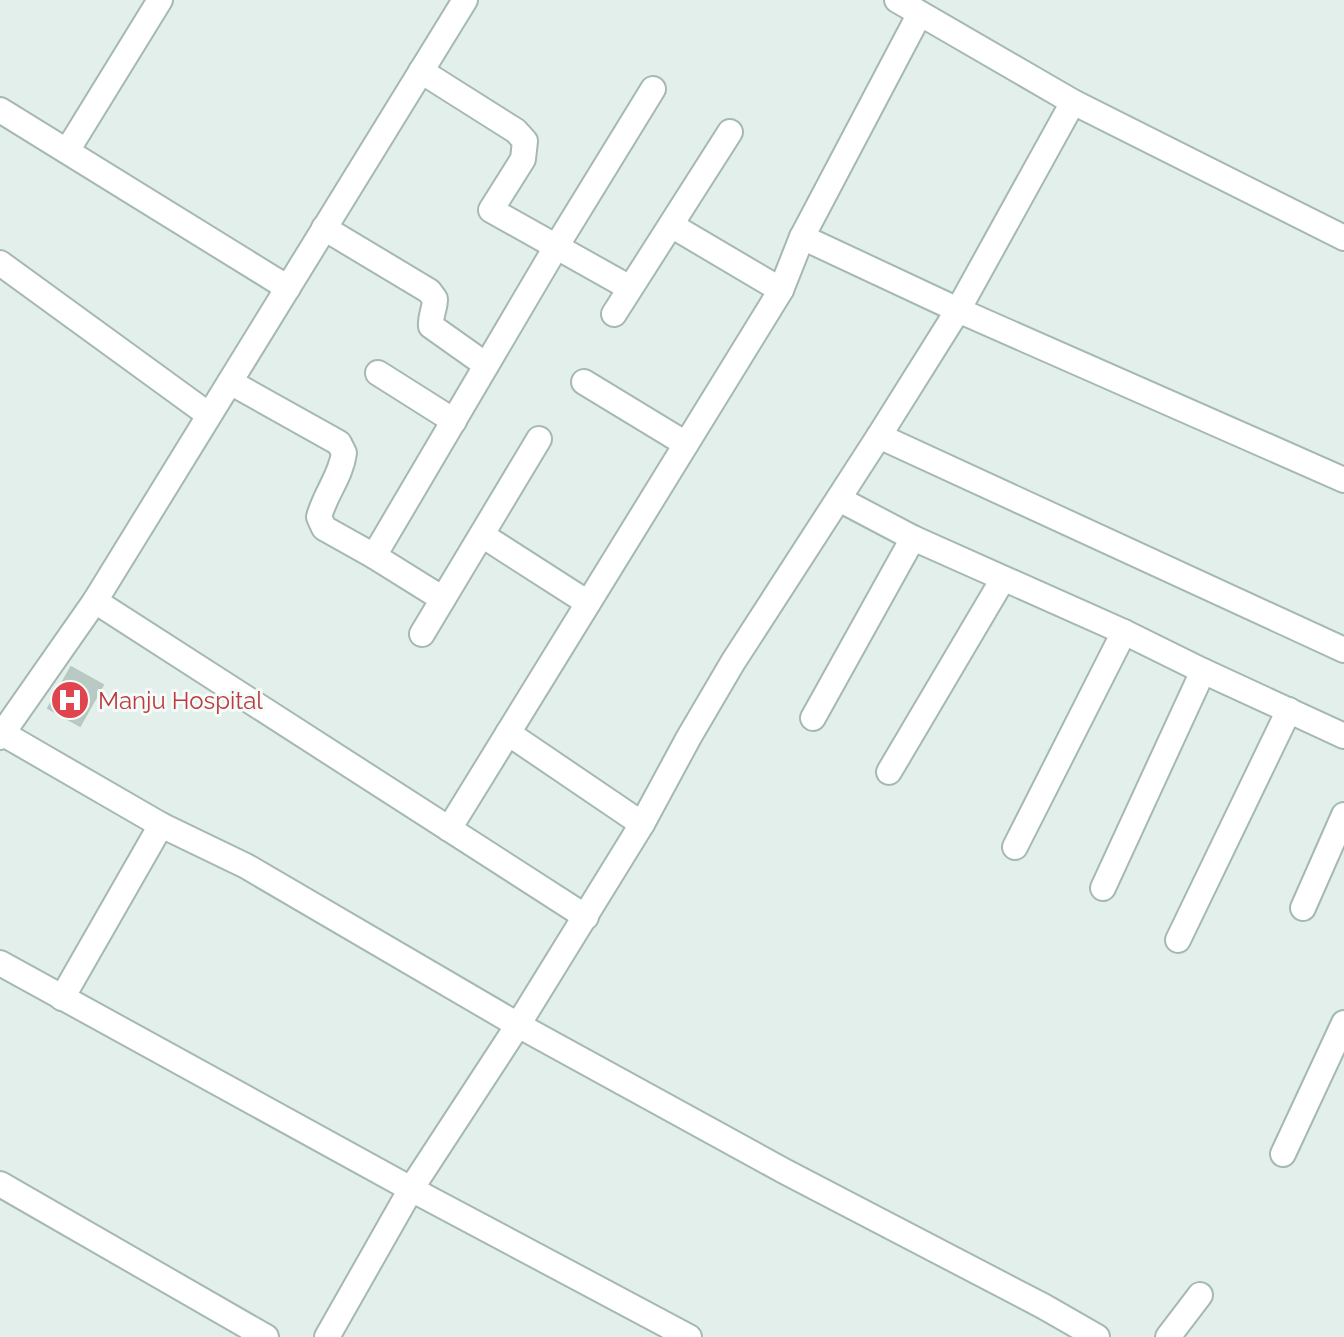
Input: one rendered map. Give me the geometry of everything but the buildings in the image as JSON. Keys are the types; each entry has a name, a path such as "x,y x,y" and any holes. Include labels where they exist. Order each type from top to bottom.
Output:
{"street":[{"path":"67,151 160,0"},
{"path":"465,0 95,601 10,706 1,735 161,825 246,866 518,1025 1097,1337"},
{"path":"897,0 1073,102 1344,238"},
{"path":"449,829 781,290 802,237 919,15"},
{"path":"421,71 516,131 525,141 523,159 491,210 630,288"},
{"path":"374,556 653,89"},
{"path":"327,1337 411,1189 518,1025 642,824 733,662 958,310 1073,102"},
{"path":"0,110 288,288"},
{"path":"614,314 730,132"},
{"path":"671,225 781,290"},
{"path":"324,228 429,291 435,299 435,308 430,316 431,326 486,365"},
{"path":"802,237 958,310 1344,480"},
{"path":"0,263 209,415"},
{"path":"378,373 454,421"},
{"path":"230,382 339,443 344,453 342,468 322,505 319,517 324,528 443,599"},
{"path":"584,382 686,444"},
{"path":"879,436 1344,650"},
{"path":"422,634 539,439"},
{"path":"839,499 913,538 1124,632 1344,736"},
{"path":"482,535 588,603"},
{"path":"813,718 913,538"},
{"path":"889,772 1003,579"},
{"path":"95,601 586,917"},
{"path":"1015,847 1124,632"},
{"path":"1103,888 1203,671"},
{"path":"1178,940 1289,710"},
{"path":"508,733 642,824"},
{"path":"1303,908 1344,815"},
{"path":"62,998 161,825"},
{"path":"0,963 411,1189 689,1337"},
{"path":"1283,1154 1344,1023"},
{"path":"0,1184 266,1337"},
{"path":"1168,1337 1200,1295"}],"place":[{"name":"Manju Hospital","path":"70,700"}]}
